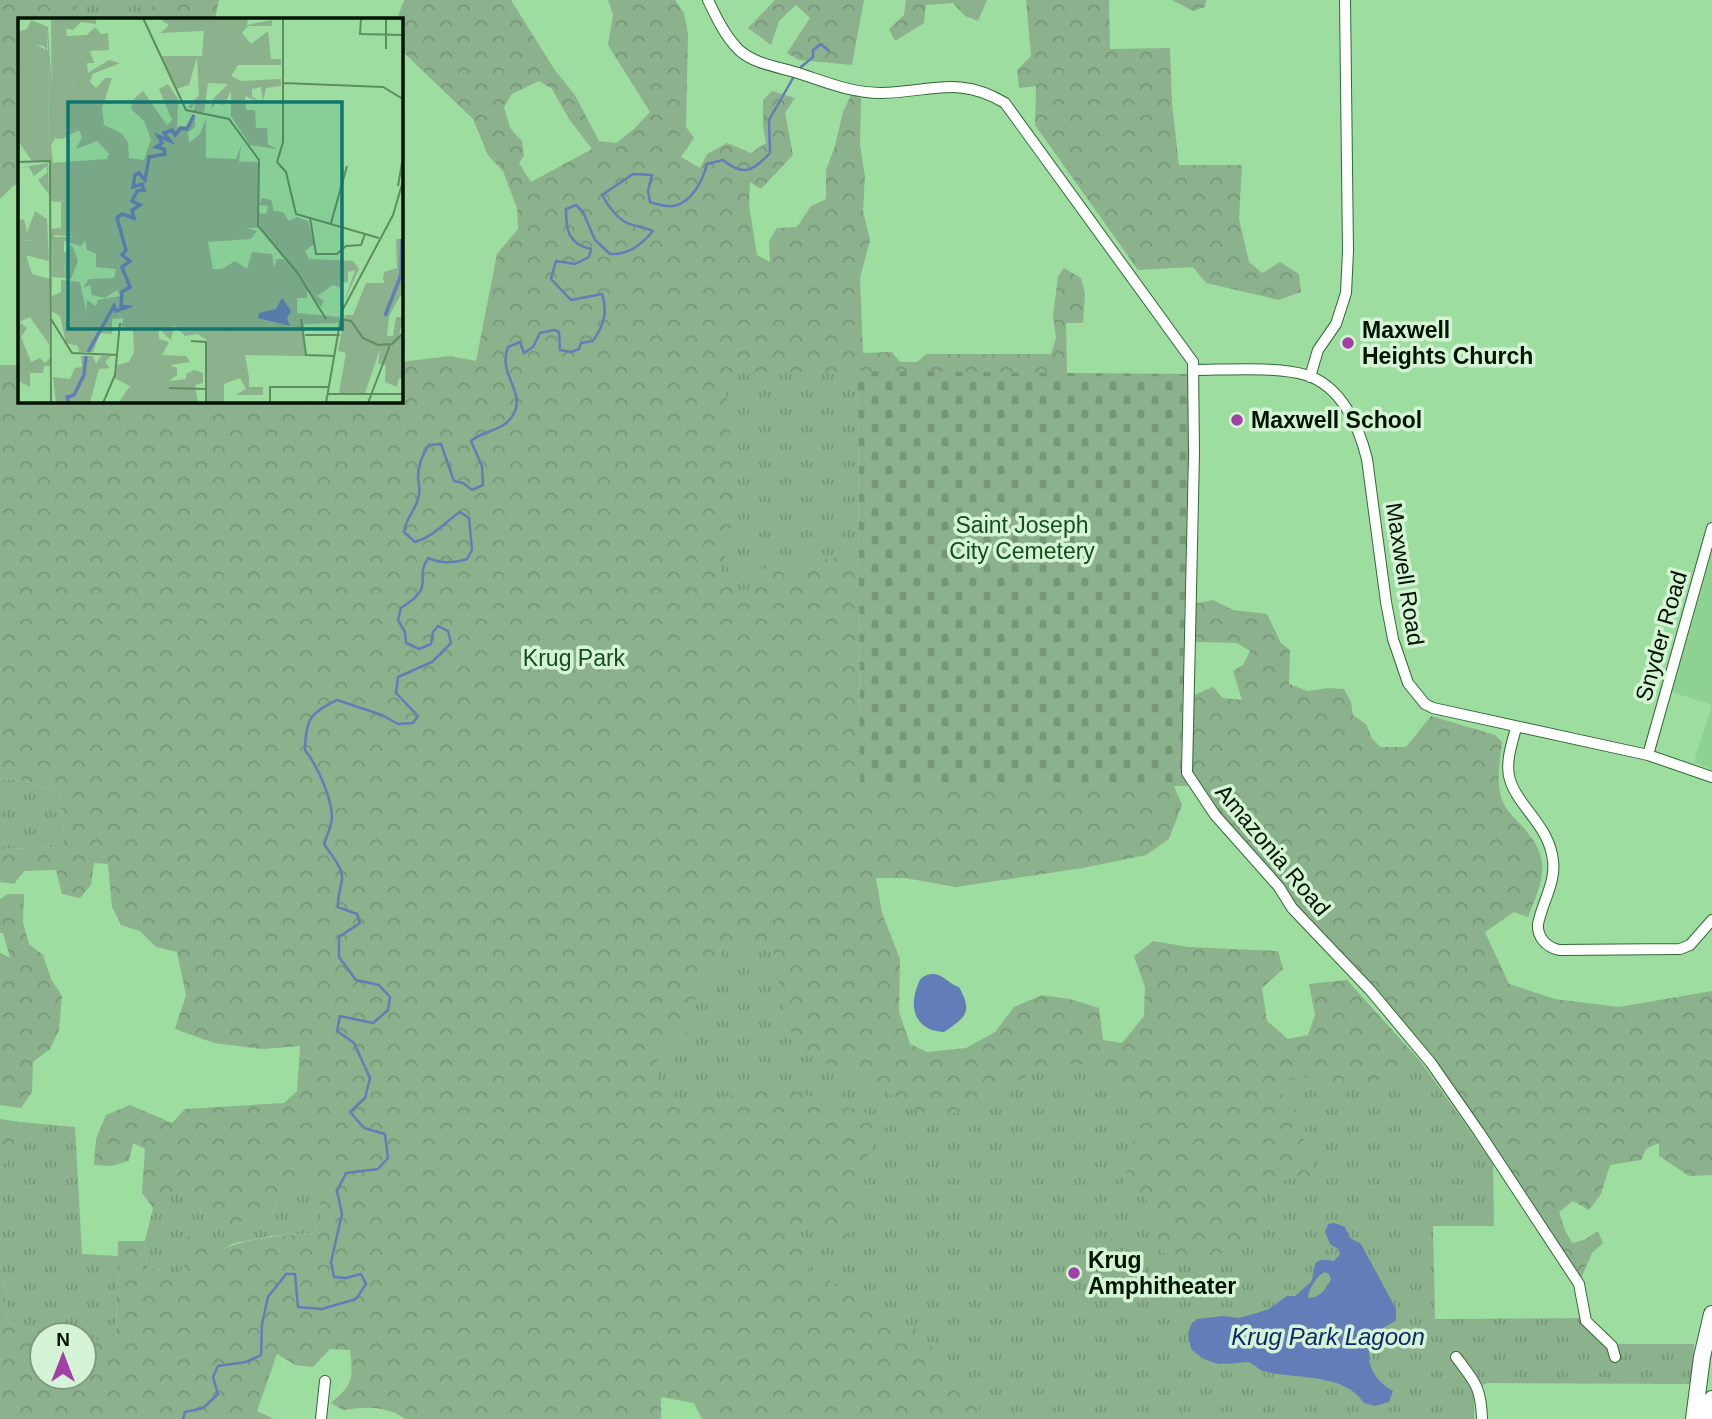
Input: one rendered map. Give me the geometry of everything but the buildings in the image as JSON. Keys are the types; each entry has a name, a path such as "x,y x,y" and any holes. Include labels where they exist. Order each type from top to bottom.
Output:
{"main road":[{"path":"1694,1419 1702,1357 1712,1314"},
{"path":"1707,1419 1712,1399"}],"street":[{"name":"Amazonia Road","path":"708,0 724,31 739,50 751,58 817,81 879,93 943,86 975,88 1005,103 1142,288 1193,362 1194,454 1187,773 1216,815 1279,887 1292,908 1370,990 1431,1063 1579,1284 1586,1321 1612,1346 1615,1357"},
{"path":"1193,370 1288,373 1310,377 1318,350 1336,324 1346,293 1345,0"},
{"name":"Maxwell Road","path":"1310,377 1324,385 1343,403 1361,436 1367,459 1393,639 1408,683 1424,704 1516,728 1648,755 1712,777"},
{"name":"Snyder Road","path":"1648,755 1712,528"},
{"path":"1516,728 1509,756 1509,776 1547,837 1553,861 1552,879 1538,923 1544,943 1559,950 1680,948 1690,945 1712,920"},
{"path":"1456,1357 1477,1385 1482,1419"},
{"path":"321,1419 325,1381"}],"shaded area":[{"path":"1712,547 1712,705 1672,692"},
{"path":"1712,705 1712,769 1694,762"}],"green space":[{"path":"0,0 63,0 81,7 84,18 18,18 18,184 0,199"},
{"path":"63,0 158,0 150,9 150,18 84,18 81,7"},
{"path":"158,0 219,0 215,18 150,18 150,9"},
{"name":"Krug Park","path":"404,0 511,0 554,69 575,95 599,141 616,143 650,112 608,45 613,15 608,0 675,0 684,13 688,35 686,127 694,138 681,157 700,168 707,154 727,143 751,153 766,143 763,100 772,91 795,98 785,113 793,155 761,189 750,182 749,205 757,255 770,262 769,241 777,228 797,227 811,206 826,199 826,170 843,112 851,95 861,98 860,145 865,177 863,211 870,240 860,278 863,353 892,352 900,362 917,362 927,354 1051,354 1056,338 1053,316 1058,276 1064,268 1081,278 1085,294 1083,323 1066,323 1067,373 724,372 734,498 728,547 720,571 745,599 758,570 837,558 859,567 859,708 1159,775 1174,786 1182,805 1169,839 1146,855 1083,868 956,887 905,878 876,878 882,913 900,959 899,1012 910,1044 927,1052 966,1048 995,1032 1014,1007 1042,995 1070,999 1099,1008 1103,1040 1122,1043 1144,1016 1145,987 1134,956 1153,941 1188,947 1278,951 1283,969 1262,988 1267,1021 1288,1039 1308,1035 1315,1015 1309,984 1347,980 1421,1062 1348,1091 1319,1084 1302,1075 1275,1084 1294,1112 1317,1176 1287,1179 1265,1190 1253,1235 1239,1245 1223,1254 1174,1258 1158,1250 1157,1234 1146,1197 1128,1194 1124,1182 1139,1114 1111,1077 1090,1064 1055,1064 1021,1079 996,1098 957,1113 932,1116 903,1106 875,1081 847,1075 802,1050 787,1025 773,950 754,943 722,950 715,971 699,989 689,1016 686,1037 675,1040 660,1053 657,1067 659,1082 668,1102 719,1098 763,1086 793,1090 865,1112 881,1124 866,1160 847,1243 799,1225 809,1270 838,1285 859,1291 892,1316 922,1333 986,1419 702,1419 694,1403 661,1397 661,1419 406,1419 384,1409 343,1410 331,1403 348,1385 352,1367 350,1350 330,1349 313,1367 295,1365 277,1354 257,1411 274,1419 0,1419 0,1262 4,1275 7,1322 28,1327 28,1391 98,1391 98,1339 116,1340 118,1241 145,1241 147,1267 179,1275 186,1261 174,1243 188,1236 215,1253 251,1240 313,1233 324,1216 309,1178 279,1190 274,1211 232,1225 201,1212 189,1195 173,1191 153,1208 142,1193 145,1149 133,1143 129,1161 111,1166 94,1165 96,1139 106,1115 130,1105 172,1123 185,1109 284,1103 297,1091 300,1046 262,1049 214,1043 175,1029 186,995 177,952 156,947 140,931 121,925 112,907 108,864 94,863 91,885 80,898 62,894 56,870 24,871 14,884 0,882 0,849 64,847 60,793 27,781 0,779 0,365 18,365 18,402 402,402 402,362 450,356 476,361 497,254 518,229 517,208 503,171 488,155 473,119 402,51 402,18 397,18","holes":["539,81 552,89 569,119 592,149 531,182 519,163 524,156 522,141 510,128 504,107 512,94"]},
{"path":"775,0 864,0 852,65 799,60 787,53 810,18 796,5 779,21 771,45 748,28"},
{"path":"906,0 987,0 978,21 965,16 953,3 926,5 924,23 895,41 889,29 904,15"},
{"path":"1026,0 1109,0 1110,49 1170,48 1172,104 1179,165 1242,165 1239,219 1249,262 1262,273 1280,262 1299,274 1301,292 1279,300 1206,283 1193,267 1138,270 1035,125 1036,86 1019,88 1017,70 1031,56"},
{"path":"1172,0 1206,0 1205,7 1193,11"},
{"name":"Krug Park","path":"858,371 861,1065 1421,1062 1493,1163 1494,1226 1433,1226 1435,1319 1583,1318 1595,1336 1615,1344 1694,1344 1692,1384 1488,1383 1474,1387 1474,1419 866,1419 361,848 0,379 18,402 402,402 402,375"},
{"name":"Saint Joseph City Cemetery","path":"858,371 1190,374 1181,764 1182,775 1188,786 860,782"},
{"path":"1213,600 1233,610 1267,614 1281,643 1290,650 1289,684 1308,691 1344,689 1351,702 1353,715 1366,724 1372,739 1381,747 1406,747 1431,716 1495,735 1502,742 1499,788 1503,802 1532,839 1542,860 1541,880 1528,917 1514,912 1485,932 1509,984 1555,999 1619,1007 1712,991 1712,1175 1689,1176 1659,1156 1659,1143 1646,1149 1641,1160 1610,1165 1601,1194 1589,1210 1573,1201 1559,1212 1572,1243 1584,1240 1598,1231 1603,1243 1592,1253 1580,1281 1430,1059 1222,820 1192,774 1189,758 1189,697 1213,687 1223,698 1242,700 1233,671 1243,665 1250,651 1237,643 1196,642 1193,604"},
{"path":"0,779 26,781 60,793 64,847 0,849"},
{"path":"8,894 24,894 23,922 29,944 43,955 51,979 62,996 59,1030 50,1049 33,1062 32,1092 21,1108 0,1105 0,953 10,958 3,933 0,933 0,899"},
{"path":"0,1119 20,1122 14,1151 0,1168"},
{"path":"20,1122 75,1127 82,1254 118,1256 116,1341 98,1340 98,1321 28,1321 28,1327 7,1322 4,1275 0,1262 0,1168 14,1151"},
{"path":"309,1178 324,1216 313,1233 272,1236 235,1243 215,1253 186,1261 179,1275 147,1267 145,1241 153,1208 173,1191 189,1195 201,1212 232,1225 274,1211 279,1190"}],"water":[{"path":"935,974 959,987 966,1002 962,1018 944,1032 928,1028 915,1013 914,998 920,980"},
{"name":"Krug Park Lagoon","path":"1328,1224 1345,1227 1350,1238 1361,1244 1396,1309 1396,1321 1376,1335 1369,1354 1370,1365 1375,1374 1393,1391 1389,1402 1375,1406 1364,1403 1356,1393 1333,1382 1264,1371 1248,1362 1212,1362 1191,1349 1188,1333 1197,1319 1223,1316 1239,1318 1257,1313 1269,1309 1287,1296 1295,1296 1311,1282 1317,1261 1334,1261 1340,1254 1338,1249 1330,1244 1325,1232","holes":["1325,1272 1331,1279 1325,1289 1319,1295 1308,1298 1316,1279"]}],"waterway":[{"path":"801,67 813,57 813,50 821,44 829,51"},
{"path":"183,1419 185,1412 203,1408 218,1394 213,1377 218,1366 246,1362 261,1355 262,1324 268,1297 286,1274 295,1274 298,1307 322,1309 356,1299 366,1284 361,1274 346,1278 334,1277 331,1262 342,1214 337,1191 346,1173 378,1169 388,1158 385,1134 364,1128 350,1112 365,1098 370,1078 354,1043 337,1031 340,1016 373,1023 388,1010 390,997 379,985 356,980 339,957 339,937 360,923 357,914 338,907 342,874 324,844 331,823 331,809 323,782 305,750 311,719 320,709 337,700 382,715 398,724 413,723 418,716 396,693 398,677 432,662 451,643 448,631 438,626 433,632 431,644 419,649 406,643 405,632 398,620 401,608 422,588 424,566 428,558 443,562 457,561 467,559 472,550 469,518 460,512 421,540 415,542 404,532 418,500 418,473 422,457 429,445 441,444 454,481 463,483 472,490 483,485 482,466 471,441 504,424 513,415 517,399 506,366 508,347 520,342 524,353 533,347 540,333 554,330 559,332 560,350 571,352 579,349 581,343 593,341 597,335 605,313 602,294 571,300 551,279 556,261 575,264 589,257 591,249 573,240 567,223 566,209 576,205 583,212 595,240 610,254 623,253 634,248 653,231 621,219 602,195 633,174 652,175 648,191 650,202 673,206 691,196 703,177 707,164 723,160 737,169 753,168 770,153 769,120 793,78"}],"place":[{"name":"Maxwell Heights Church","path":"1348,343"},
{"name":"Maxwell School","path":"1237,420"},
{"name":"Krug Amphitheater","path":"1074,1273"}]}
